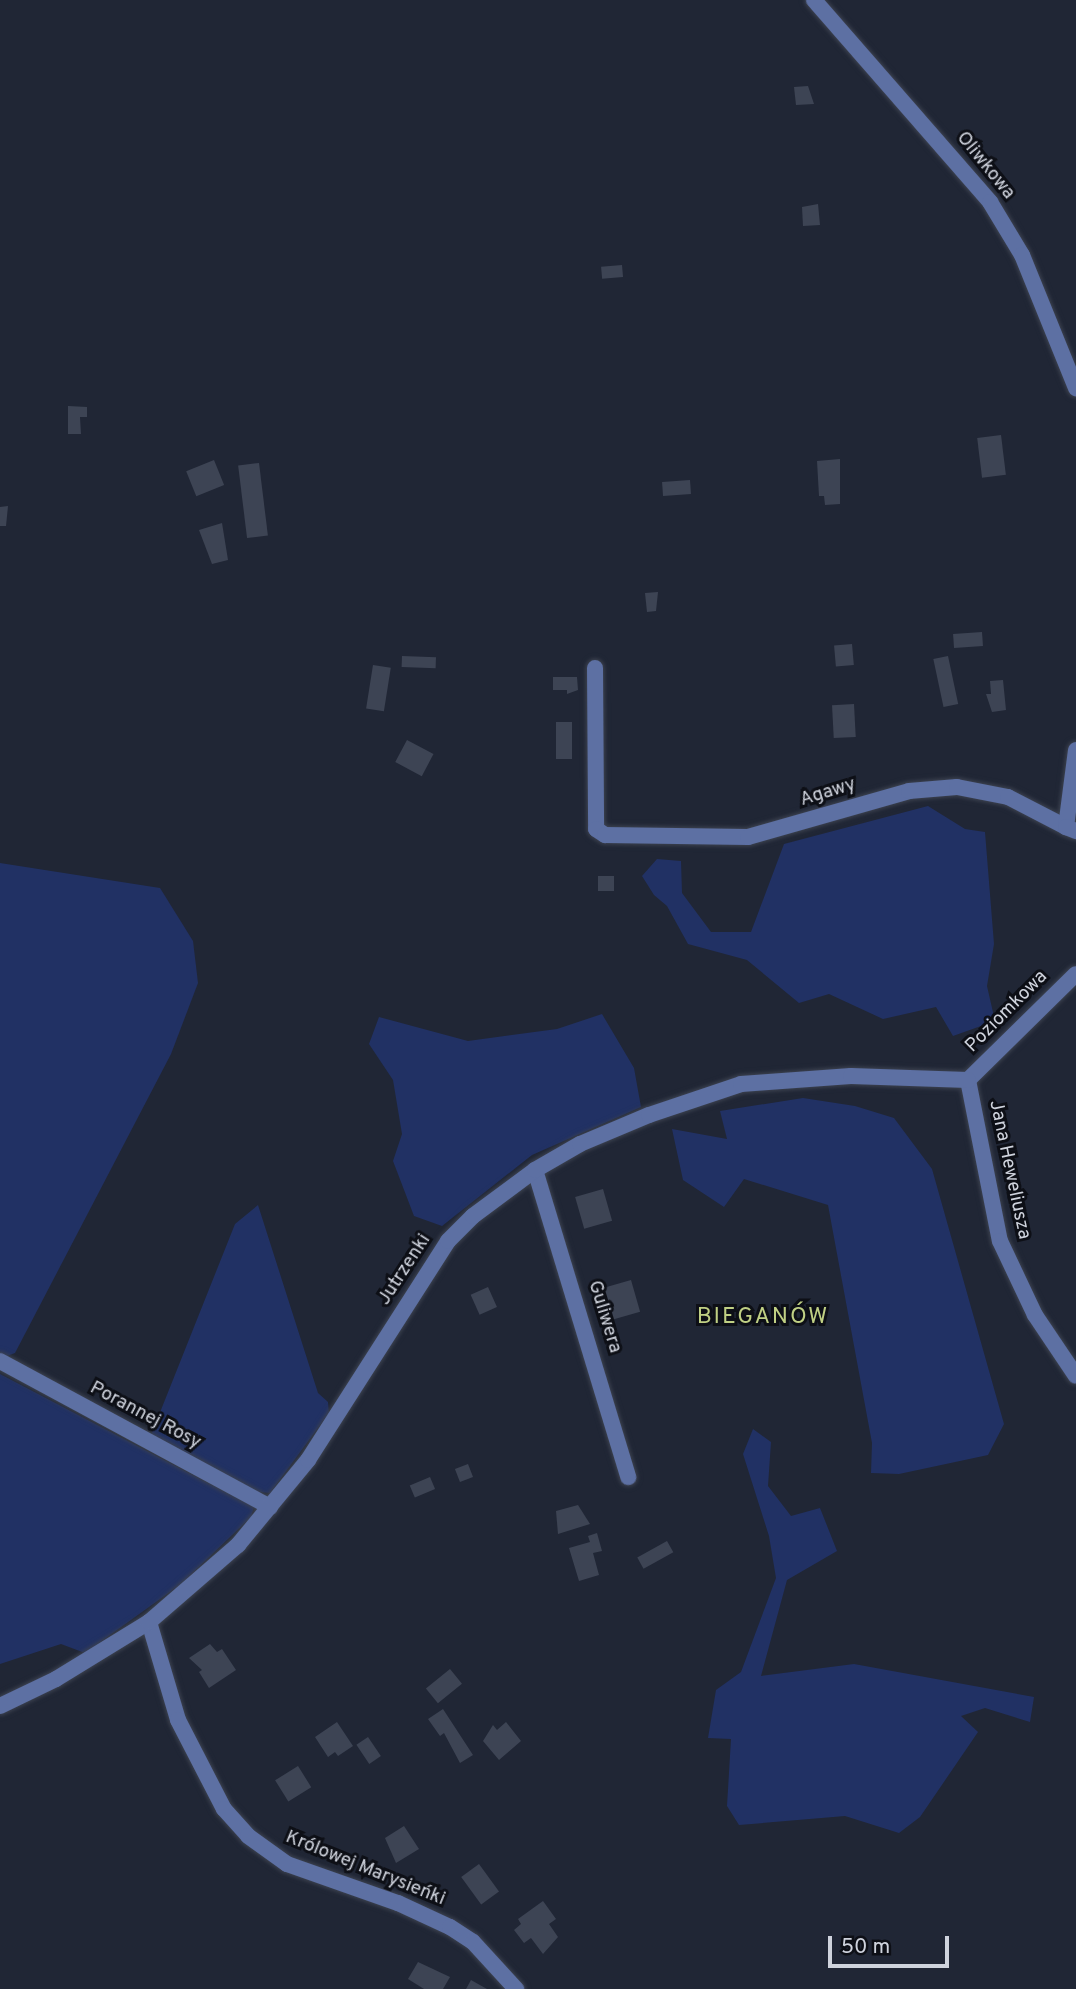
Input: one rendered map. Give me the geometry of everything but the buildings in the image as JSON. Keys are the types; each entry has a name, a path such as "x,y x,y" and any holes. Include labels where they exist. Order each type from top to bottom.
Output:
{"street":[{"name":"Oliwkowa","path":"814,0 990,202 1022,255 1076,388"},
{"name":"Agawy","path":"595,668 596,829 606,835 748,837 909,791 957,787 1007,797 1071,829"},
{"path":"1071,829 1076,750"},
{"name":"Poziomkowa","path":"968,1080 1076,974"},
{"name":"Jutrzenki","path":"0,1706 56,1679 149,1622 229,1553 270,1507 342,1411 448,1241 473,1216 535,1170 580,1144 673,1105 741,1084 851,1076 968,1080"},
{"name":"Jana Heweliusza","path":"968,1080 1000,1241 1035,1315 1076,1376"},
{"name":"Guliwera","path":"535,1170 628,1478"},
{"name":"Porannej Rosy","path":"0,1361 270,1507"},
{"name":"Królowej Marysieńki","path":"149,1622 178,1720 211,1788 248,1836 287,1864 398,1903 450,1927 473,1942 516,1989"}],"shaded area":[{"path":"928,806 965,829 985,832 994,944 987,986 995,1021 953,1036 936,1007 883,1019 829,994 799,1003 747,960 688,944 667,906 654,895 642,876 657,859 681,861 682,893 711,932 751,932 784,844"},
{"path":"0,863 160,888 193,941 198,983 171,1054 15,1353 7,1356 0,1352"},
{"path":"602,1014 634,1068 641,1107 532,1155 442,1226 414,1216 393,1161 402,1134 393,1080 369,1044 379,1017 468,1041 557,1029"},
{"path":"803,1098 855,1106 894,1118 932,1169 1004,1424 988,1455 899,1474 871,1473 872,1443 828,1205 744,1179 724,1207 683,1180 672,1129 727,1139 720,1111"},
{"path":"258,1205 318,1393 328,1402 329,1413 270,1493 258,1492 151,1435 235,1224"},
{"path":"0,1374 254,1507 251,1517 181,1584 85,1653 61,1644 0,1664"},
{"path":"753,1429 771,1442 768,1486 791,1516 820,1508 837,1551 787,1580 761,1676 854,1664 1034,1697 1030,1722 985,1708 961,1716 978,1732 920,1817 899,1833 845,1816 739,1825 727,1806 731,1739 708,1738 716,1690 741,1672 776,1578 769,1536 743,1454"}],"district":[{"name":"BIEGANÓW","path":"763,1318"}]}
